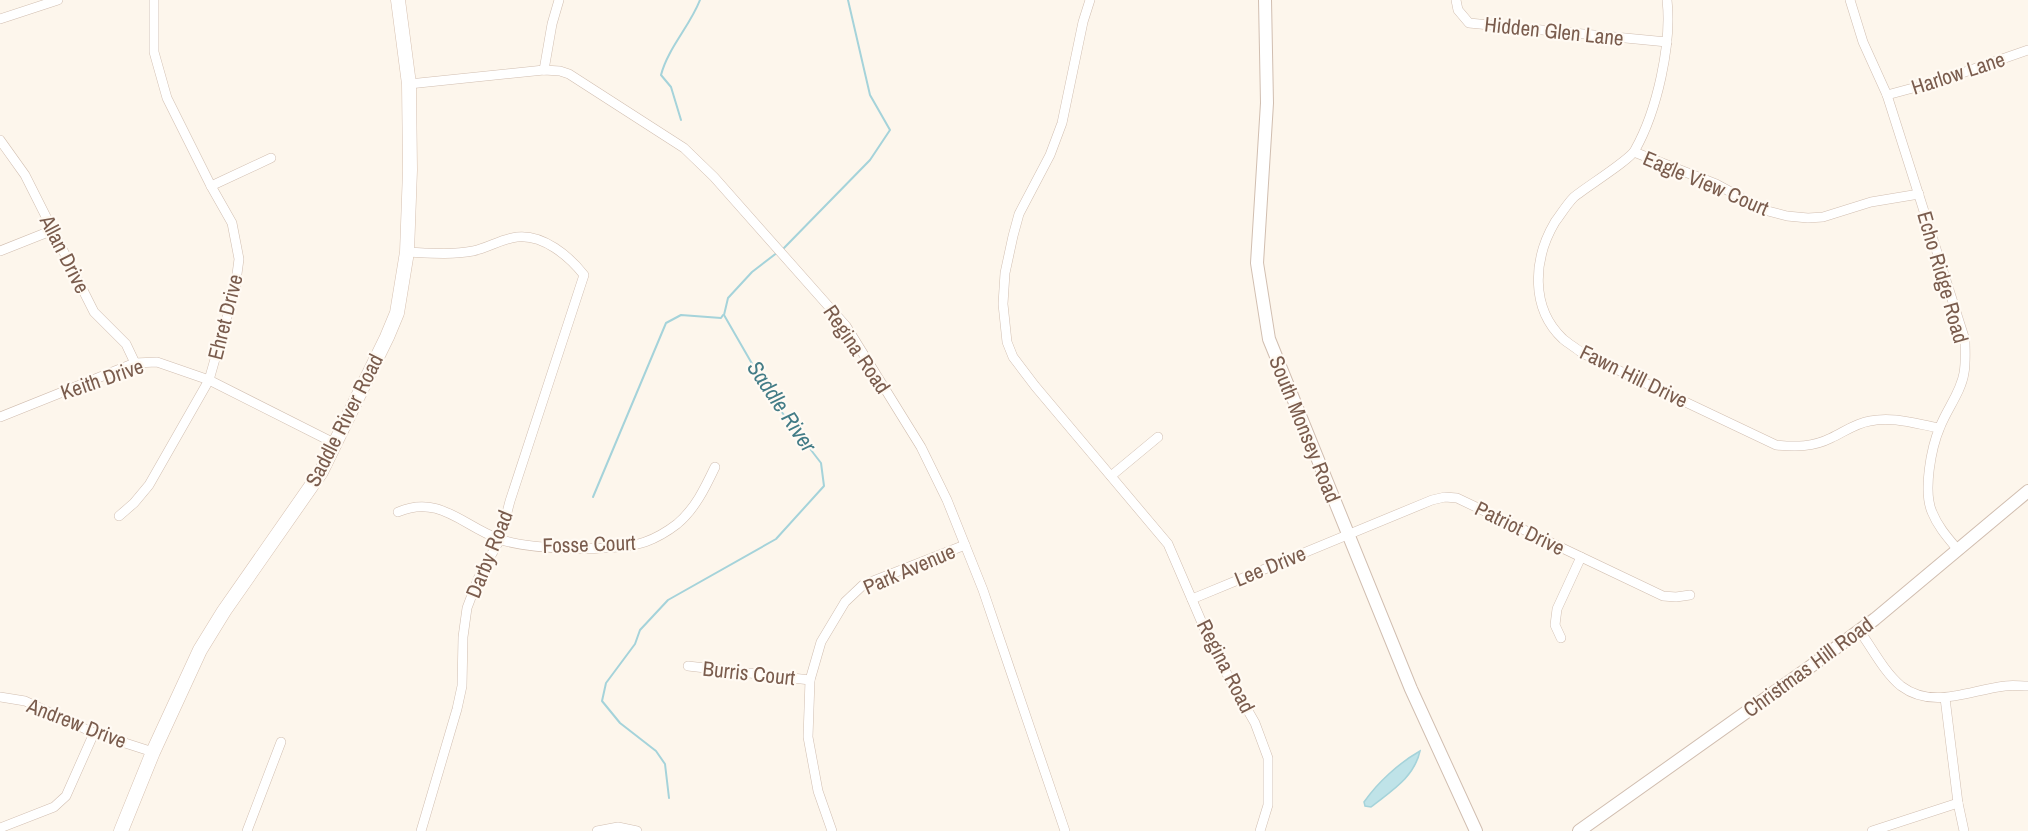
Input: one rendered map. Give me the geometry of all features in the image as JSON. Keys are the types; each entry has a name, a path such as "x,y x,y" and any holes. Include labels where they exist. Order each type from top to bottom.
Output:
{"main road":[{"name":"Saddle River Road","path":"121,831 153,752 200,650 224,611 321,472 397,313 407,252 410,170 409,84 398,0"}],"street":[{"path":"0,19 58,0"},
{"name":"Ehret Drive","path":"119,516 149,485 209,380 235,289 239,259 232,223 167,98 154,52 154,0"},
{"path":"393,0 398,0"},
{"path":"544,70 552,24 559,0"},
{"name":"Regina Road","path":"1090,0 1083,22 1062,123 1050,155 1018,214 1005,273 1003,304 1007,342 1013,357 1035,386 1168,544 1215,653 1255,723 1268,758 1268,805 1260,831"},
{"name":"South Monsey Road","path":"1265,0 1267,103 1257,263 1269,339 1411,689 1476,831"},
{"name":"Hidden Glen Lane","path":"1456,0 1458,10 1469,23 1667,42"},
{"name":"Fawn Hill Drive","path":"1668,0 1667,42 1660,81 1645,128 1634,152 1572,199 1547,236 1540,256 1538,286 1545,314 1562,339 1582,353 1776,445 1796,447 1812,445 1868,421 1890,418 1939,428"},
{"name":"Echo Ridge Road","path":"1850,0 1863,42 1887,95 1965,340 1964,374 1958,392 1939,428 1930,464 1927,494 1932,512 1944,534 1958,550"},
{"name":"Harlow Lane","path":"1887,95 1939,81 2028,50"},
{"name":"Regina Road","path":"409,84 544,70 569,74 684,148 714,177 786,260 827,303 846,326 921,447 947,500 966,545 1016,683 1065,831"},
{"name":"Allan Drive","path":"0,140 25,175 94,312 126,344 135,363"},
{"name":"Eagle View Court","path":"1634,152 1716,184 1764,210 1787,216 1823,217 1871,202 1919,194"},
{"path":"211,186 271,158"},
{"path":"0,251 52,230"},
{"name":"Darby Road","path":"407,252 454,254 519,237 537,240 555,248 574,262 584,275 510,501 500,539 478,579 467,608 463,638 462,686 420,831"},
{"name":"Keith Drive","path":"0,417 135,363 157,362 209,380 334,443"},
{"path":"1111,476 1158,437"},
{"name":"Fosse Court","path":"398,512 411,506 430,506 452,514 500,539 538,547 625,546 644,542 675,526 689,513 704,491 715,467"},
{"name":"Christmas Hill Road","path":"1579,831 1770,697 1875,618 2028,491"},
{"name":"Patriot Drive","path":"1349,534 1432,500 1445,497 1457,498 1663,596 1689,596"},
{"name":"Lee Drive","path":"1192,598 1349,534"},
{"name":"Park Avenue","path":"832,831 818,791 808,737 810,680 821,642 845,602 863,585 966,545"},
{"path":"1561,638 1555,625 1557,609 1581,557"},
{"path":"1859,630 1888,672 1901,686 1915,693 1945,698 2006,686 2028,686"},
{"name":"Burris Court","path":"688,666 810,680"},
{"name":"Andrew Drive","path":"0,697 25,701 94,733 153,752"},
{"path":"1945,698 1958,803 1964,831"},
{"path":"0,828 54,807 66,796 94,733"},
{"path":"247,831 281,742"},
{"path":"1872,831 1958,803"},
{"path":"597,831 618,827 637,831"}],"water":[{"path":"1420,751 1413,769 1401,783 1371,807 1365,806 1364,802 1382,780"}],"waterway":[{"path":"681,120 671,87 661,75 664,65 700,0"},
{"name":"Saddle River","path":"783,249 870,160 890,130 870,95 848,0"},
{"name":"Saddle River","path":"669,798 665,764 656,751 620,723 602,701 606,683 635,644 640,630 668,600 776,539 824,486 821,463 774,402 724,315 728,298 752,272 778,252"},
{"path":"593,497 666,323 681,315 721,318 723,315"}]}
